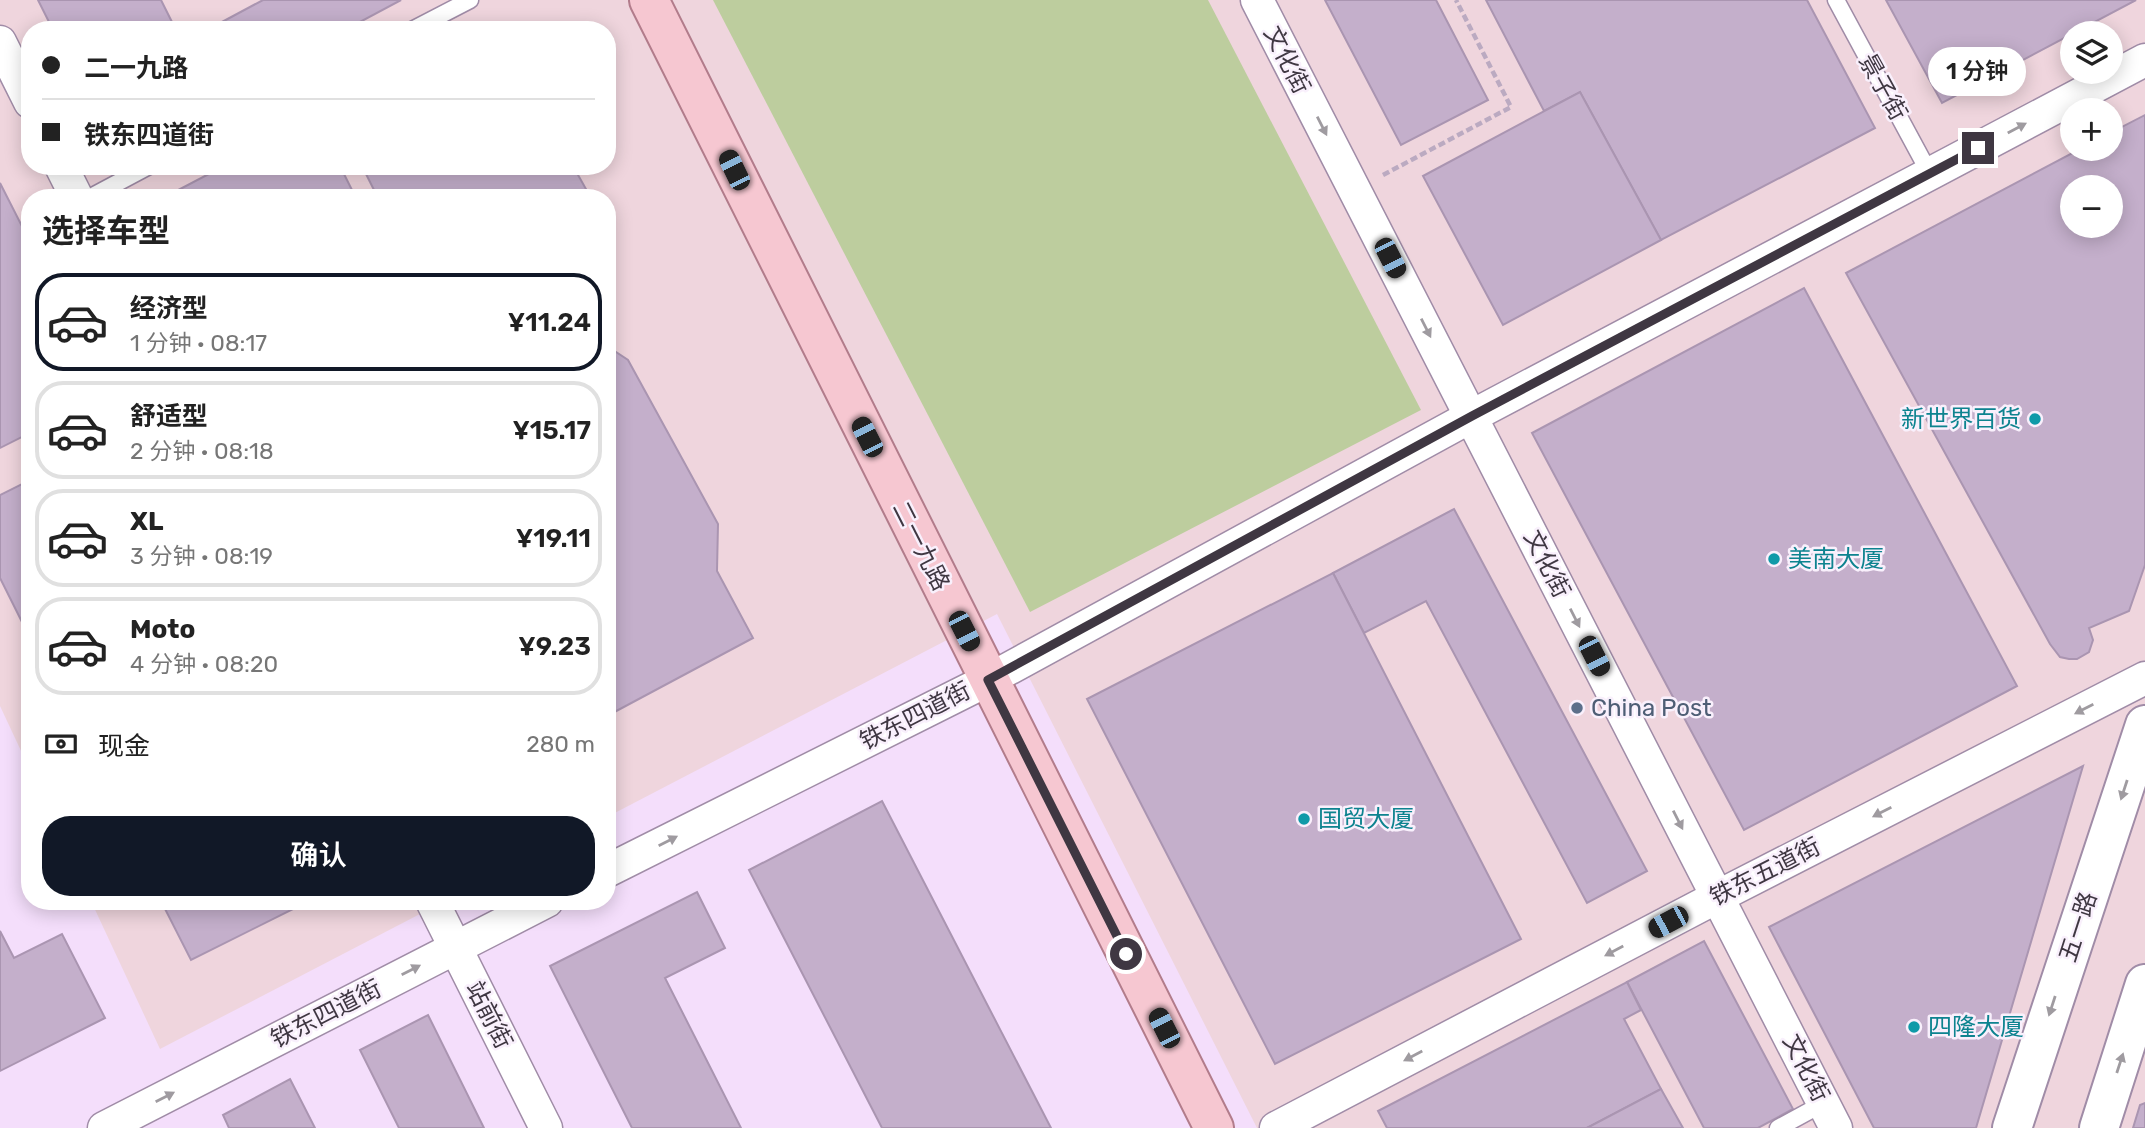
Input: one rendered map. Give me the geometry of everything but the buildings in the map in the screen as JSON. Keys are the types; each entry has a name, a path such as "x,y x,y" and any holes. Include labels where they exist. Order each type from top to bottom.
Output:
{"main road":[{"name":"二一九路","path":"649,0 1214,1128"},
{"name":"五一路","path":"2012,1128 2145,725"},
{"path":"2099,1128 2145,984"}],"street":[{"name":"文化街","path":"1256,0 1830,1116"},
{"path":"0,42 21,84"},
{"name":"铁东四道街","path":"616,866 988,680 1472,416 2145,60"},
{"name":"铁东五道街","path":"1276,1128 1717,897 2145,678"},
{"name":"站前街","path":"437,910 546,1128"},
{"name":"铁东四道街","path":"104,1128 529,910"}],"lane":[{"path":"429,21 470,0"},
{"name":"景子街","path":"1836,0 1930,174"},
{"path":"106,189 132,175"},
{"path":"1778,1128 1830,1116"}],"path":[{"path":"1354,190 1511,107 1456,0"}],"shaded area":[{"path":"0,0 2145,0 2145,1128 1257,1128 997,614 616,812 616,189 21,189 21,751 0,706"},
{"path":"95,910 428,910 160,1049"}],"green space":[{"path":"713,0 1208,0 1421,410 1030,612"}],"place":[{"name":"新世界百货","path":"2035,419"},
{"name":"美南大厦","path":"1774,559"},
{"name":"China Post","path":"1577,708"},
{"name":"国贸大厦","path":"1304,819"},
{"name":"四隆大厦","path":"1914,1027"}],"route":[{"path":"1126,954 988,680 1472,416 1978,148"}]}
